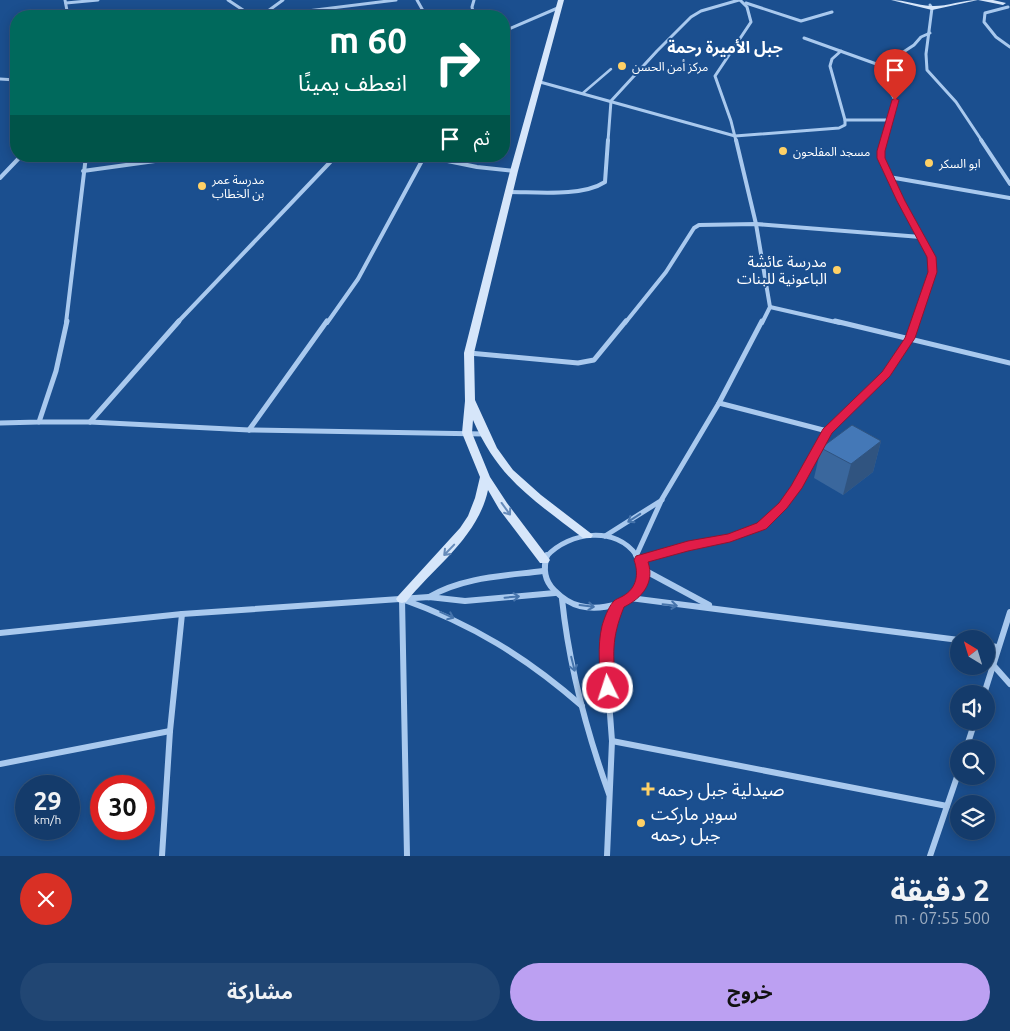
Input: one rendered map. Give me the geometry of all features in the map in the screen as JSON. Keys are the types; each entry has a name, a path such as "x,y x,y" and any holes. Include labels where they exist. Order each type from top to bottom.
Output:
{"street":[{"path":"66,2 98,0"},
{"path":"228,0 243,10"},
{"path":"269,10 283,0"},
{"path":"315,10 396,0"},
{"path":"508,192 582,190 600,187 603,184 611,101 691,17 701,11 740,0 802,21 832,12"},
{"path":"894,0 920,6 975,0"},
{"path":"931,6 958,0"},
{"path":"981,0 1006,5"},
{"path":"510,28 561,3"},
{"path":"544,566 550,550 560,542 573,537 588,535 605,536 623,543 639,557 644,570 643,580 638,590 630,598 618,604 590,608 562,599 554,593 546,582 544,566 485,476 467,433 470,401 469,353 508,192 561,3"},
{"path":"639,557 662,500 719,403 770,306 756,224 731,121 715,76 750,22 750,13 746,3"},
{"path":"1006,5 985,13 984,22 996,37 1010,47"},
{"path":"931,6 930,33 926,54 926,64 930,75 956,102 1010,184"},
{"path":"639,557 730,538 761,526 783,506 796,488 827,431 886,374 910,338 932,272 931,257 883,166 881,151 895,100 880,72 882,66 914,45 921,37 930,33"},
{"path":"804,38 882,66"},
{"path":"540,82 734,136 834,129 844,126 845,120 830,66 832,59 841,51"},
{"path":"845,120 890,120"},
{"path":"0,178 15,162"},
{"path":"39,422 61,352 67,321 85,162"},
{"path":"84,171 149,162"},
{"path":"90,422 176,324 330,162"},
{"path":"249,430 358,279 421,162"},
{"path":"453,162 514,171"},
{"path":"1004,173 1010,174"},
{"path":"889,177 1010,198"},
{"path":"469,353 578,363 590,362 597,357 666,272 694,228 703,224 756,224 921,237"},
{"path":"770,306 1010,363"},
{"path":"470,401 484,434 508,472 546,505 588,535"},
{"path":"719,403 827,431"},
{"path":"0,423 90,422 249,430 484,434"},
{"path":"407,856 402,599 412,585 448,552 464,534 476,515 483,496 485,476"},
{"path":"605,536 662,500"},
{"path":"428,597 437,590 459,583 544,566"},
{"path":"644,570 712,607"},
{"path":"0,633 182,614 428,597 465,601 554,593"},
{"path":"630,598 950,639"},
{"path":"402,599 434,609 497,640 527,659 582,706"},
{"path":"562,599 568,644 582,706 610,797"},
{"path":"607,856 612,741 605,647 610,625 618,604"},
{"path":"995,660 997,647 1010,612"},
{"path":"162,856 170,732 182,614"},
{"path":"995,667 1010,684"},
{"path":"0,764 170,732"},
{"path":"612,741 947,806"},
{"path":"930,856 954,785"}],"lane":[{"path":"583,93 611,69"}],"building":[{"path":"852,425 881,441 851,464 821,448"}],"place":[{"name":"مركز أمن الحسن","path":"622,66"},
{"name":"مسجد المفلحون","path":"783,151"},
{"name":"ابو السكر","path":"929,163"},
{"name":"مدرسة عمر بن الخطاب","path":"202,186"},
{"name":"مدرسة عائشة الباعونية للبنات","path":"837,270"},
{"name":"صيدلية جبل رحمه","path":"648,789"},
{"name":"سوبر ماركت جبل رحمه","path":"641,823"}],"district":[{"name":"جبل الأميرة رحمة","path":"725,47"}],"route":[{"path":"608,688 605,647 610,625 618,604 630,598 638,590 643,580 644,570 640,560 688,546 730,538 761,526 771,518 783,506 796,488 827,431 886,374 910,338 933,264 921,237 883,166 881,158 881,151 895,100"}]}
